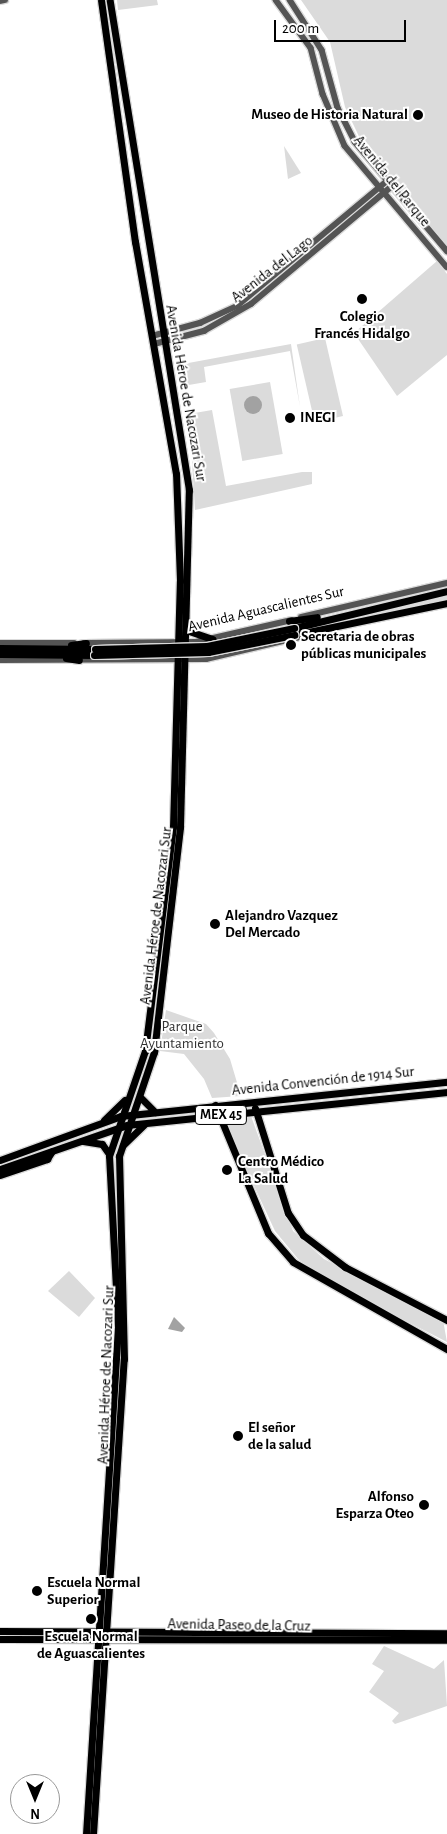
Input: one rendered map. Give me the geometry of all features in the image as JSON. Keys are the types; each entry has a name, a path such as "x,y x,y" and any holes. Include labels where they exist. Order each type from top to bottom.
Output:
{"main road":[{"name":"Avenida Héroe de Nacozari Sur","path":"93,1834 118,1327 109,1156 117,1127 134,1087 145,1050 173,827 182,643 176,474 153,340 102,0"},
{"name":"Avenida Héroe de Nacozari Sur","path":"110,0 189,490 186,630 182,643"},
{"name":"Avenida Aguascalientes Sur","path":"294,631 337,615 447,591"},
{"name":"Avenida Aguascalientes Sur","path":"0,648 5,652 94,652 207,646 294,631 337,627 447,603"},
{"path":"289,621 337,615"},
{"path":"186,630 212,639"},
{"path":"54,652 86,643"},
{"path":"54,652 79,660"},
{"name":"Avenida Héroe de Nacozari Sur","path":"86,1834 124,1359 121,1147 131,1115 141,1098 154,1052 177,851 181,660"},
{"path":"173,827 177,851"},
{"name":"Avenida Convención de 1914 Sur","path":"0,1160 121,1116 447,1082"},
{"path":"100,1123 134,1087"},
{"name":"Avenida Convención de 1914 Sur","path":"0,1169 127,1125 447,1092"},
{"path":"141,1098 155,1112"},
{"path":"254,1101 288,1214 303,1235 345,1267 447,1320"},
{"path":"215,1105 268,1233 293,1262 447,1348"},
{"path":"121,1147 149,1123"},
{"name":"Avenida Convención de 1914 Sur","path":"0,1156 54,1141"},
{"path":"78,1141 102,1144 109,1156"},
{"name":"Avenida Convención de 1914 Sur","path":"0,1175 47,1159 49,1152"},
{"name":"Avenida Paseo de la Cruz","path":"0,1630 102,1635 447,1640"},
{"name":"Avenida Paseo de la Cruz","path":"0,1638 102,1635 447,1633"}],"street":[{"path":"0,1 5,0"},
{"name":"Avenida del Parque","path":"276,0 311,48 323,94 345,146 447,267"},
{"name":"Avenida del Parque","path":"290,0 322,50 344,124 391,187 447,251"},
{"name":"Avenida del Lago","path":"153,340 200,324 236,306 387,181"},
{"name":"Avenida del Lago","path":"163,337 204,331 251,304 391,187"},
{"name":"Avenida Aguascalientes Sur","path":"0,643 166,644 203,641 447,583"},
{"name":"Avenida Aguascalientes Sur","path":"0,660 206,659 337,627"},
{"path":"203,641 199,653 206,659"},
{"path":"166,644 173,650 168,660"}],"green space":[{"path":"117,0 157,0 158,5 118,10"},
{"path":"301,0 447,0 447,246 364,147 345,107 330,42"},
{"path":"284,146 301,173 288,179"},
{"path":"437,261 447,274 447,355 397,396 354,333"},
{"path":"325,338 343,416 315,422 297,345"},
{"path":"291,344 300,407 290,351 204,367 206,382 183,386 183,364"},
{"path":"270,382 283,454 242,461 230,389"},
{"path":"212,410 226,486 302,472 312,472 312,484 195,510 189,414"},
{"path":"447,594 447,600 294,631"},
{"name":"Parque Ayuntamiento","path":"166,1010 206,1024 214,1033 230,1059 241,1096 212,1098 204,1079 184,1054 160,1051"},
{"path":"251,1116 293,1231 324,1259 443,1320 447,1342 328,1281 298,1259 275,1231 223,1119"},
{"path":"69,1271 95,1298 79,1317 48,1291"},
{"path":"384,1646 434,1669 444,1660 447,1706 395,1724 392,1721 399,1713 369,1692 384,1671 372,1664"}],"shaded area":[{"path":"249,396 257,396 262,401 260,412 249,414 244,409 244,401"},
{"path":"174,1317 185,1328 182,1332 168,1329"}],"place":[{"name":"Museo de Historia Natural","path":"418,115"},
{"name":"Colegio Francés Hidalgo","path":"362,299"},
{"name":"INEGI","path":"290,418"},
{"name":"Secretaria de obras públicas municipales","path":"291,645"},
{"name":"Alejandro Vazquez Del Mercado","path":"215,924"},
{"name":"Centro Médico La Salud","path":"227,1170"},
{"name":"El señor de la salud","path":"238,1436"},
{"name":"Alfonso Esparza Oteo","path":"424,1505"},
{"name":"Escuela Normal Superior","path":"37,1591"},
{"name":"Escuela Normal de Aguascalientes","path":"91,1619"}]}
